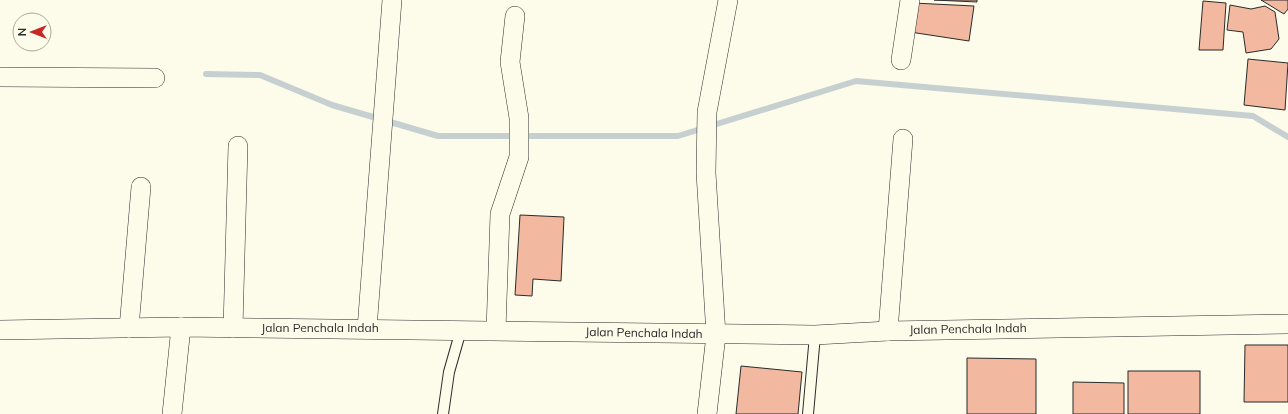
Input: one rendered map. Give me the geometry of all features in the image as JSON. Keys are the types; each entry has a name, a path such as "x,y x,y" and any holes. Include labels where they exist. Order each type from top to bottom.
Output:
{"street":[{"path":"367,329 392,0"},
{"path":"707,414 716,335 706,173 707,112 728,0"},
{"path":"901,60 910,0"},
{"path":"496,330 500,214 519,157 519,118 510,62 516,16"},
{"path":"0,76 155,78"},
{"path":"888,331 903,139"},
{"path":"233,328 238,146"},
{"path":"129,328 141,187"},
{"name":"Jalan Penchala Indah","path":"0,330 181,327 496,330 716,335 815,335 888,331 1288,324"},
{"path":"172,414 181,327"}],"lane":[{"path":"443,414 449,372 461,330"},
{"path":"808,414 815,335"}],"building":[{"path":"934,0 977,0 977,2"},
{"path":"1261,0 1288,0 1288,9 1284,14"},
{"path":"1203,1 1226,3 1223,50 1199,50"},
{"path":"913,3 974,6 969,41 910,32"},
{"path":"1230,5 1251,9 1265,6 1275,12 1279,39 1271,49 1246,53 1243,32 1227,30"},
{"path":"1248,59 1288,63 1285,110 1244,105"},
{"path":"520,215 564,217 561,281 533,279 532,296 515,295"},
{"path":"1245,345 1288,345 1288,402 1244,402"},
{"path":"967,358 1036,359 1036,414 967,414"},
{"path":"741,366 802,372 798,414 736,414"},
{"path":"1128,371 1200,371 1200,414 1128,414"},
{"path":"1073,382 1124,383 1124,414 1073,414"}],"waterway":[{"path":"206,74 260,75 332,105 438,136 678,136 856,81 1253,116 1288,137"}]}
